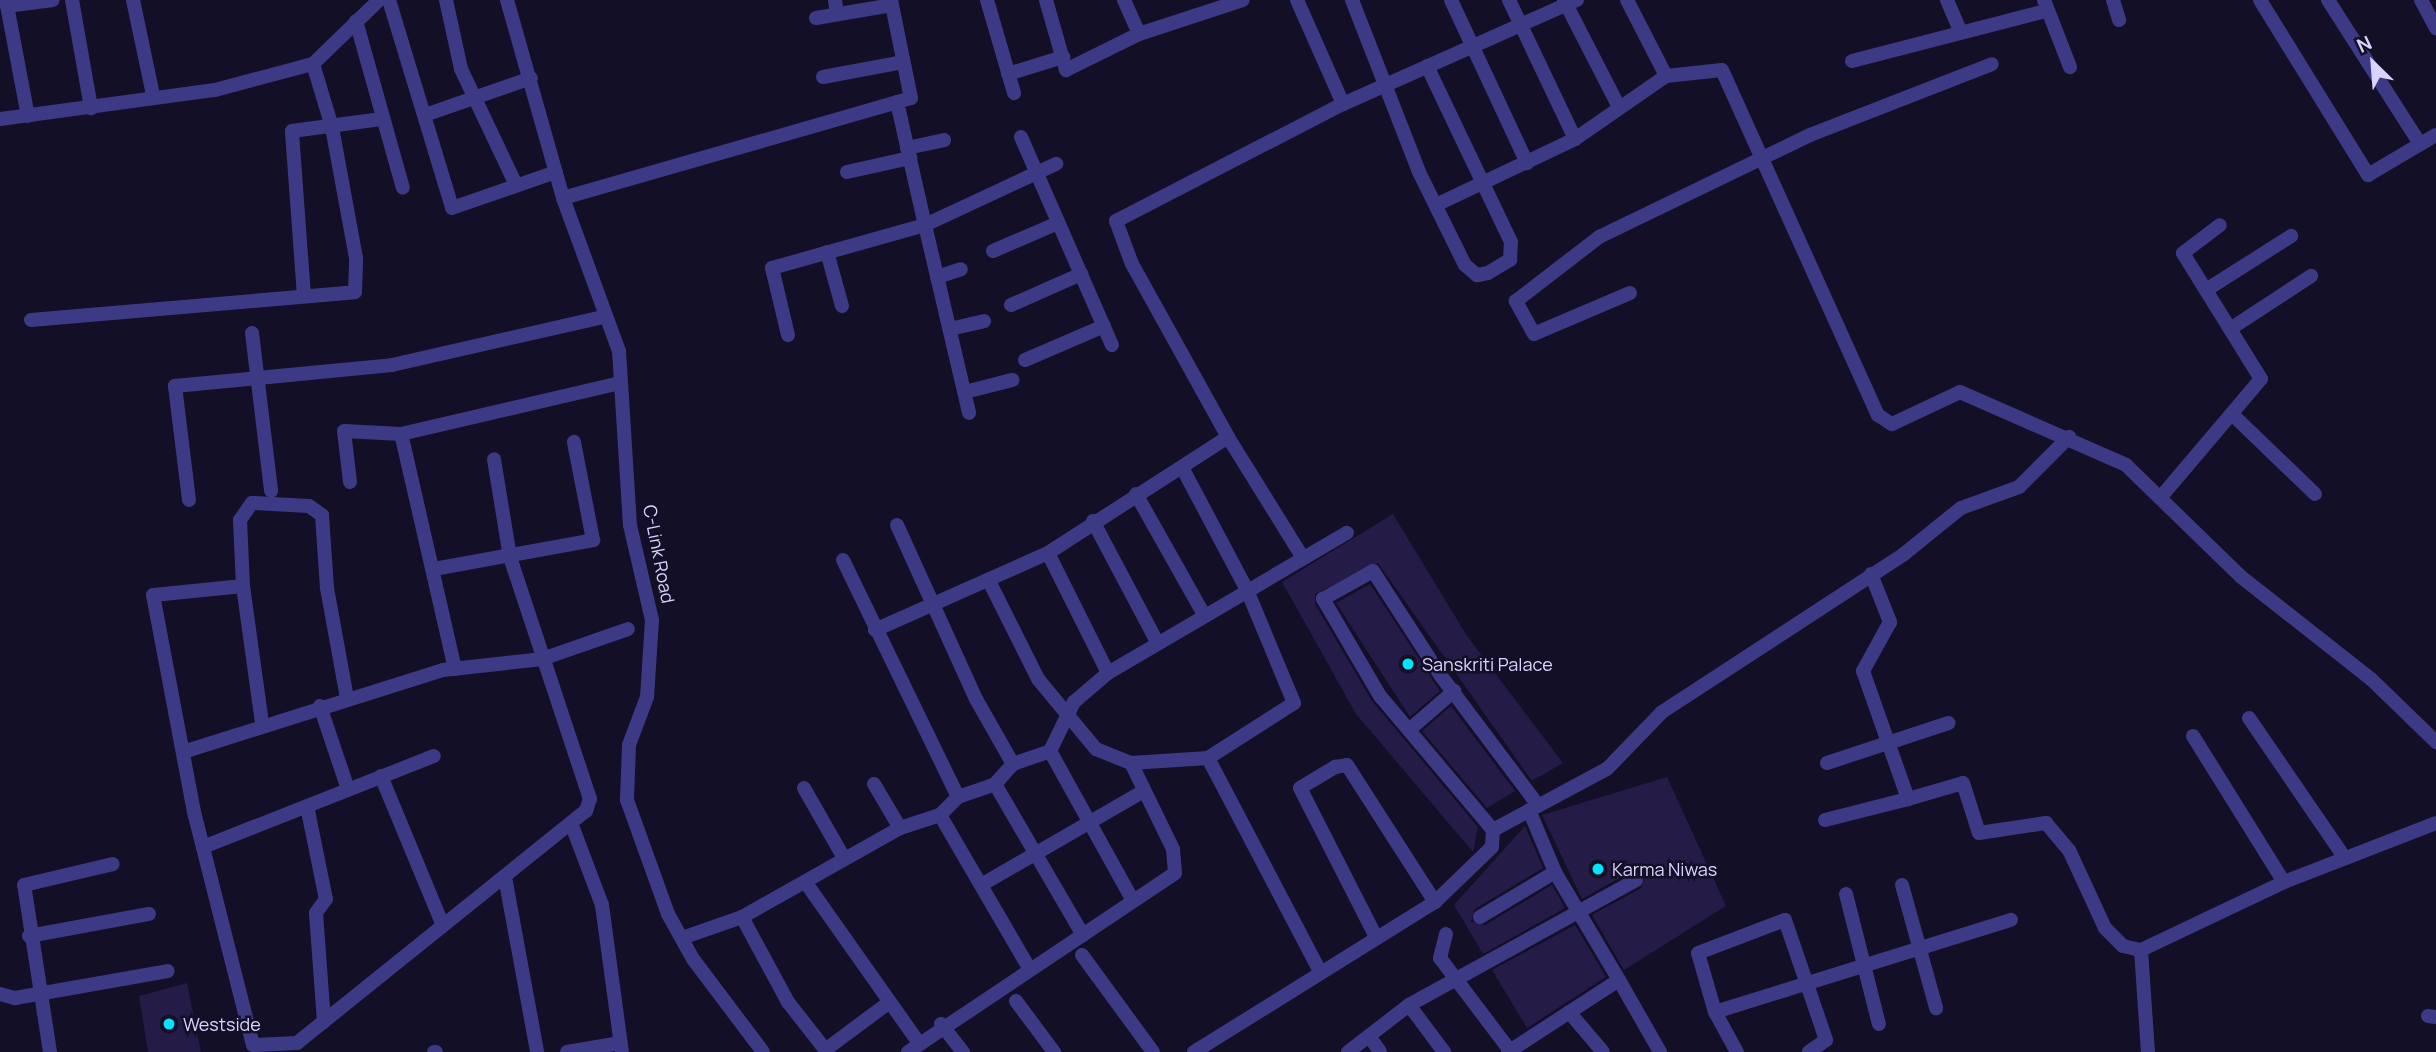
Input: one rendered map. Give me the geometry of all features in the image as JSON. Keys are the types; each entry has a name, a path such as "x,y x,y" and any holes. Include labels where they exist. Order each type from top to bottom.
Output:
{"street":[{"path":"28,116 7,3 53,0"},
{"path":"72,0 91,108"},
{"path":"133,0 153,96"},
{"path":"0,119 91,108 153,96 215,90 313,64 379,0"},
{"path":"389,0 452,208 556,172"},
{"path":"446,0 461,69 479,99 516,185"},
{"name":"C-Link Road","path":"507,0 563,198 604,317 619,351 630,524 652,620 646,697 629,745 626,800 682,938 763,1052"},
{"path":"987,0 1014,93"},
{"path":"1046,0 1066,70 1191,6 1243,0"},
{"path":"1124,0 1139,34"},
{"path":"1297,0 1343,104"},
{"path":"1352,0 1385,85 1465,265 1477,275 1488,273 1513,253 1427,66"},
{"path":"1451,0 1527,163"},
{"path":"1508,0 1575,139"},
{"path":"1627,0 1666,76"},
{"path":"1947,0 1959,32"},
{"path":"2113,0 2119,20"},
{"path":"2260,0 2368,175 2436,135"},
{"path":"2328,0 2420,144"},
{"path":"2421,0 2436,29"},
{"path":"1303,558 1228,437 1132,264 1116,221 1343,104 1569,1 1618,105"},
{"path":"563,198 911,98 891,2 836,7 816,18"},
{"path":"1852,61 2045,6 2070,67"},
{"path":"356,20 403,188"},
{"path":"1008,74 1063,57"},
{"path":"823,76 903,62"},
{"path":"31,320 355,292 356,258 332,127 313,64"},
{"path":"1630,293 1534,334 1516,302 1599,237 1763,163 1849,118 1992,64"},
{"path":"1438,204 1575,139 1618,105 1666,76 1721,70 1878,415 1892,424 1960,392 2069,437 2126,465 2240,576 2371,679 2436,742"},
{"path":"425,115 479,99 531,78"},
{"path":"897,102 970,412"},
{"path":"304,296 292,131 382,119"},
{"path":"1021,137 1112,345"},
{"path":"847,172 944,140"},
{"path":"789,335 772,268 925,225 1056,164"},
{"path":"993,251 1058,223"},
{"path":"2160,498 2235,417 2261,379 2183,253 2220,225"},
{"path":"2206,290 2291,236"},
{"path":"827,252 842,306"},
{"path":"937,277 961,269"},
{"path":"1011,305 1081,274"},
{"path":"2230,329 2311,276"},
{"path":"189,500 175,386 392,365 604,317"},
{"path":"950,329 984,321"},
{"path":"1025,360 1104,326"},
{"path":"251,333 271,491"},
{"path":"965,392 1012,380"},
{"path":"350,482 344,431 401,434 620,383"},
{"path":"2235,417 2315,494"},
{"path":"401,434 455,669"},
{"path":"875,630 990,583 1048,553 1136,494 1183,469 1228,437"},
{"path":"1493,830 1607,769 1662,712 1871,574 1961,508 2019,487 2069,437"},
{"path":"434,569 593,540 574,442"},
{"path":"243,586 153,595 203,847 253,1045 297,1043 571,823 590,799 541,659 510,557 494,459"},
{"path":"990,583 1067,721 1096,749 1130,763 1209,758 1294,703 1247,590 1183,469"},
{"path":"1136,494 1203,613"},
{"path":"262,723 243,586 240,520 252,503 309,506 323,514 327,588 348,698"},
{"path":"1093,521 1157,642"},
{"path":"897,525 933,605 1013,765"},
{"path":"682,938 742,917 806,884 844,858 900,828 940,815 958,797 995,784 1013,765 1050,751 1074,702 1108,673 1203,613 1347,533"},
{"path":"1048,553 1108,673"},
{"path":"843,560 958,797"},
{"path":"1195,1052 1320,971 1435,902 1492,847 1493,830 1380,696 1323,599 1373,571 1534,808 1555,872 1660,1052"},
{"path":"1871,574 1890,622 1863,671 1908,799"},
{"path":"183,752 262,723 348,698 455,669 541,659 628,629"},
{"path":"1409,730 1454,691"},
{"path":"320,706 348,789"},
{"path":"2249,718 2345,858"},
{"path":"1827,763 1949,723"},
{"path":"2193,736 2284,882"},
{"path":"1050,751 1132,899"},
{"path":"203,847 434,756"},
{"path":"1209,758 1320,971"},
{"path":"806,884 913,1047 941,1024 1028,966 1083,935 1178,868 1130,763"},
{"path":"1376,937 1300,788 1335,767 1347,765 1435,902"},
{"path":"381,776 443,926"},
{"path":"1825,820 1963,783 1979,833 2046,823 2069,850 2105,928 2123,946 2141,950 2284,882 2436,823"},
{"path":"874,784 900,828"},
{"path":"995,784 1083,935"},
{"path":"804,788 844,858"},
{"path":"981,885 1144,790"},
{"path":"307,806 326,899 316,913 324,1022"},
{"path":"940,815 1028,966"},
{"path":"567,1052 621,1047 602,905 571,823"},
{"path":"50,1052 29,936 24,885 113,864"},
{"path":"1480,917 1555,872"},
{"path":"505,877 537,1052"},
{"path":"1348,1052 1409,1005 1636,880"},
{"path":"1902,885 1936,1008"},
{"path":"1846,894 1879,1024"},
{"path":"29,936 149,914"},
{"path":"742,917 788,1002 826,1051 887,1004"},
{"path":"1737,1052 1715,1012 1698,953 1785,920 1826,1041 1809,1052"},
{"path":"1715,1012 1805,979 2011,920"},
{"path":"1446,934 1440,958 1452,981 1510,1052 1619,980"},
{"path":"2141,950 2148,1052"},
{"path":"1082,955 1153,1052"},
{"path":"0,994 41,994 168,971"},
{"path":"1016,1001 1054,1052"},
{"path":"1409,1005 1444,1052"},
{"path":"1569,1012 1603,1052"},
{"path":"941,1024 963,1052"},
{"path":"1368,1036 1380,1052"}],"building":[{"path":"1393,514 1467,636 1563,763 1532,781 1378,563 1315,594 1315,604 1372,701 1478,827 1473,852 1356,714 1282,582"},
{"path":"1370,584 1440,691 1410,717 1336,603"},
{"path":"1451,706 1515,791 1487,808 1422,731"},
{"path":"1667,777 1726,906 1624,970 1592,915 1641,888 1645,876 1632,871 1582,899 1542,815"},
{"path":"1525,826 1543,868 1475,909 1471,921 1485,925 1552,885 1565,908 1483,954 1454,905"},
{"path":"1575,925 1606,977 1527,1028 1492,970"},
{"name":"Westside","path":"187,983 201,1052 148,1052 139,996"}],"place":[{"name":"Sanskriti Palace","path":"1408,664"},
{"name":"Karma Niwas","path":"1598,869"},
{"name":"Westside","path":"169,1024"}]}
